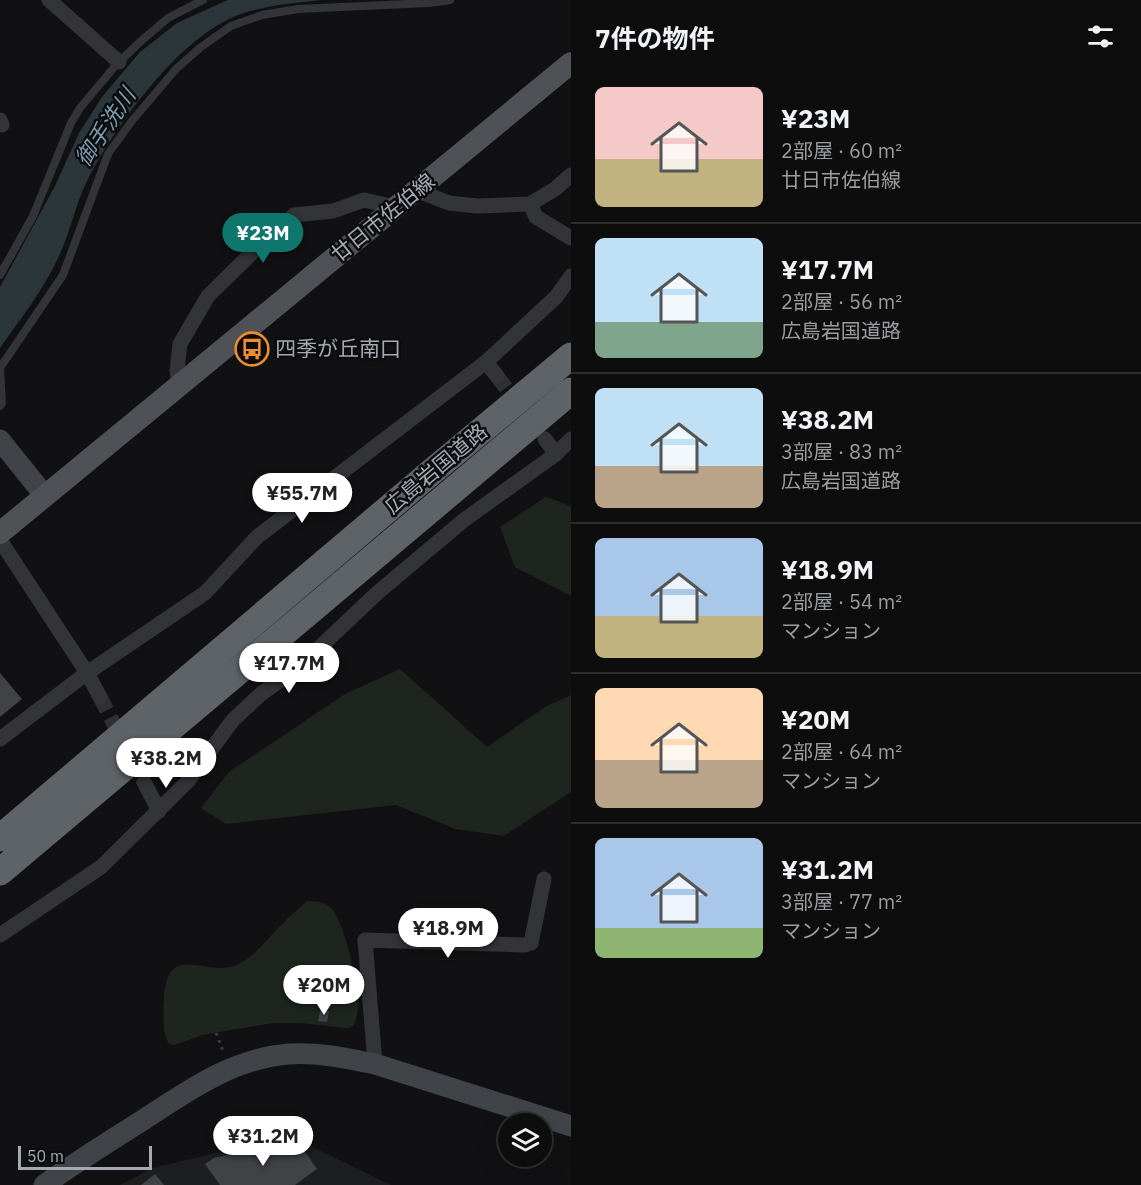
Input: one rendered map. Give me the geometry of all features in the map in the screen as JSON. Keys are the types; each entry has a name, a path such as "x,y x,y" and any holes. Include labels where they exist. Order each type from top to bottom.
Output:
{"highway":[{"name":"広島岩国道路","path":"0,838 571,356"},
{"name":"広島岩国道路","path":"0,872 571,391"}],"main road":[{"name":"廿日市佐伯線","path":"0,533 571,63"}],"street":[{"path":"49,0 119,62"},
{"path":"416,190 449,202 477,206 530,204 555,189 571,175"},
{"path":"179,386 177,370 180,344 208,296 294,215 333,211 364,200 395,207"},
{"path":"530,204 536,217 571,238"},
{"path":"0,739 87,673 205,593 256,537 486,362 556,297 571,276"},
{"path":"486,362 497,376"},
{"path":"545,439 556,454"},
{"path":"0,936 101,867 187,782 233,720 262,693 299,667 376,594 464,520 556,454 571,439"},
{"path":"0,440 45,496"},
{"path":"0,540 87,673 100,698"},
{"path":"144,782 159,811"},
{"path":"375,1064 365,940 524,945 531,943 544,879"},
{"path":"44,1185 213,1075 287,1054 323,1055 375,1064 571,1126"}],"lane":[{"path":"0,275 33,216 71,123 92,93 119,62 168,18 203,0"},
{"path":"0,406 2,403 0,368 63,275 108,154 131,122 176,69 201,47 231,26 262,15 298,9 450,0"}],"path":[{"path":"216,1033 224,1052"}],"shaded area":[{"path":"546,497 571,506 571,596 515,567 500,527"},
{"path":"400,669 487,747 545,707 571,695 571,792 504,836 456,829 396,805 226,824 201,808 229,772 345,694"},
{"path":"307,901 320,902 329,906 341,925 358,993 358,1009 354,1025 344,1028 301,1023 273,1023 202,1035 175,1045 169,1044 164,1028 163,1011 167,981 172,970 181,965 227,968 239,964 257,950"},
{"path":"274,1139 302,1142 391,1185 120,1185 153,1168"}],"water":[{"name":"御手洗川","path":"228,0 321,0 272,6 244,13 221,23 174,60 132,110 98,160 82,192 63,247 53,268 32,303 0,348 0,287 55,186 79,133 102,97 140,52 177,23"}],"building":[{"path":"0,673 22,699 0,717"},
{"path":"320,1010 329,1011 327,1022 318,1021"},
{"path":"301,1146 317,1169 295,1185 220,1185 205,1164 214,1158 263,1147"},
{"path":"155,1174 164,1185 141,1185"}],"tunnel":[{"path":"497,376 520,407"},
{"path":"100,697 144,782"}],"place":[{"name":"四季が丘南口","path":"252,349"}]}
